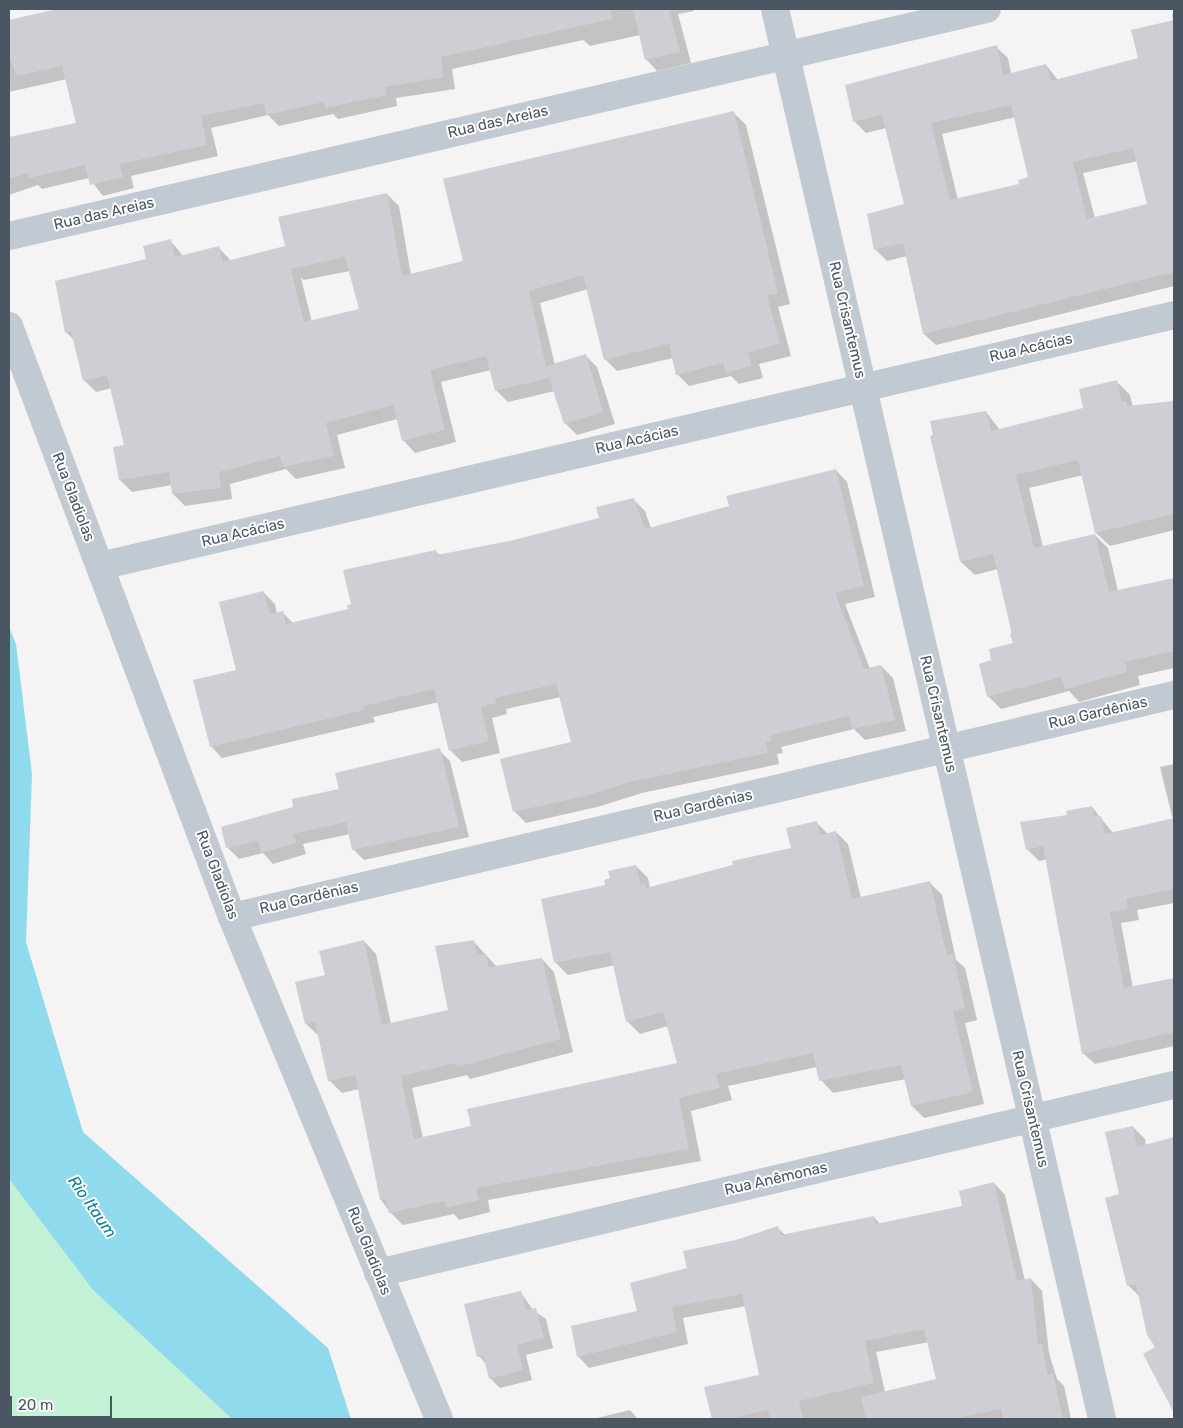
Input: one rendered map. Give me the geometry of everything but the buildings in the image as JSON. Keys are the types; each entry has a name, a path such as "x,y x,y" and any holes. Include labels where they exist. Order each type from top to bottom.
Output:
{"street":[{"name":"Rua Crisantemus","path":"775,9 1102,1419"},
{"name":"Rua das Areias","path":"9,236 987,9"},
{"name":"Rua Acácias","path":"100,566 1174,315"},
{"name":"Rua Gladiolas","path":"9,326 232,917 439,1419"},
{"name":"Rua Gardênias","path":"232,917 1174,694"},
{"name":"Rua Anêmonas","path":"378,1272 1174,1085"}],"green space":[{"path":"9,1179 93,1290 232,1419 9,1419"}],"water":[{"name":"Rio Itaum","path":"9,627 16,644 32,774 26,942 83,1132 328,1348 351,1419 232,1419 93,1290 9,1179"}]}
